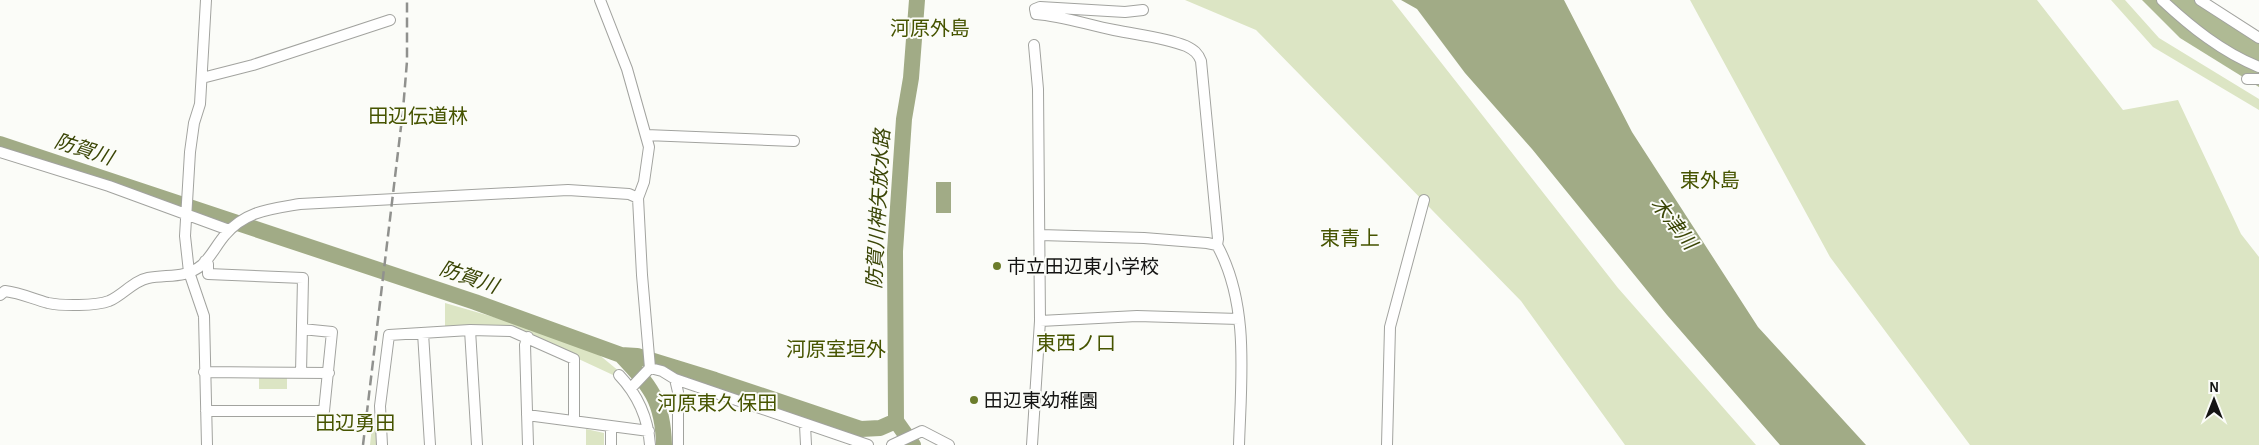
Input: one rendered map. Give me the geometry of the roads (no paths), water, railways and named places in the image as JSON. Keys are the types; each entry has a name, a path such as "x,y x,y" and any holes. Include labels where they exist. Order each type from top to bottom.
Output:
{"street":[{"path":"206,0 200,104 194,123 190,152 185,236 189,272 204,316 207,445"},
{"path":"600,0 627,68 649,147 647,164 638,198 648,365 633,385"},
{"path":"2162,0 2189,26 2228,52 2259,67"},
{"path":"2200,0 2259,38"},
{"path":"1143,10 1126,12 1040,7 1035,9 1036,14 1058,15 1112,30 1158,38 1185,46 1197,52 1201,62 1218,239 1217,246"},
{"path":"202,78 253,64 390,20"},
{"path":"1032,445 1040,320 1038,89 1034,46"},
{"path":"2247,79 2259,80"},
{"path":"646,135 794,141"},
{"path":"0,152 231,228"},
{"path":"0,295 5,292 23,294 49,303 92,304 108,301 124,293 138,281 148,278 178,277 189,272 205,261 231,228 244,217 259,210 359,199 424,199 568,190 629,194 638,198"},
{"path":"1387,445 1390,327 1424,200"},
{"path":"1040,236 1144,238 1208,243 1217,246 1224,257 1242,335 1240,445"},
{"path":"205,261 208,264 208,274 303,278 301,373"},
{"path":"1040,320 1137,316 1239,319"},
{"path":"206,411 324,411 332,332 302,329"},
{"path":"470,330 477,445"},
{"path":"382,445 380,406 389,336 470,330 511,331 528,337 574,359 574,421"},
{"path":"423,333 430,445"},
{"path":"528,337 525,345 528,445"},
{"path":"648,365 675,379 868,445"},
{"path":"204,372 329,373"},
{"path":"619,375 633,385 649,431 650,445"},
{"path":"675,379 678,392 678,445"},
{"path":"527,415 649,431"},
{"path":"805,425 806,445"},
{"path":"611,427 611,445"},
{"path":"892,444 922,432 930,434 949,445"}],"water":[{"name":"木津川","path":"1401,0 1564,0 1632,132 1758,327 1866,445 1780,445 1667,315 1532,149 1465,73 1417,9"},
{"path":"936,182 951,182 951,213 936,213"}],"waterway":[{"name":"防賀川神矢放水路","path":"896,421 895,251 904,119 911,78 917,0"},
{"name":"防賀川","path":"0,144 475,302 621,355 637,356 715,380 861,429 880,428 896,421"},
{"path":"621,355 647,385 658,405 664,445"},
{"name":"防賀川","path":"896,421 913,445"}],"railway":[{"path":"363,445 403,110 407,61 407,0"}],"place":[{"name":"市立田辺東小学校","path":"997,266"},
{"name":"田辺東幼稚園","path":"974,400"}],"district":[{"name":"河原外島","path":"930,28"},
{"name":"田辺伝道林","path":"418,116"},
{"name":"東外島","path":"1710,180"},
{"name":"東青上","path":"1350,238"},
{"name":"東西ノ口","path":"1076,343"},
{"name":"河原室垣外","path":"836,349"},
{"name":"河原東久保田","path":"717,403"},
{"name":"田辺勇田","path":"355,423"}]}
